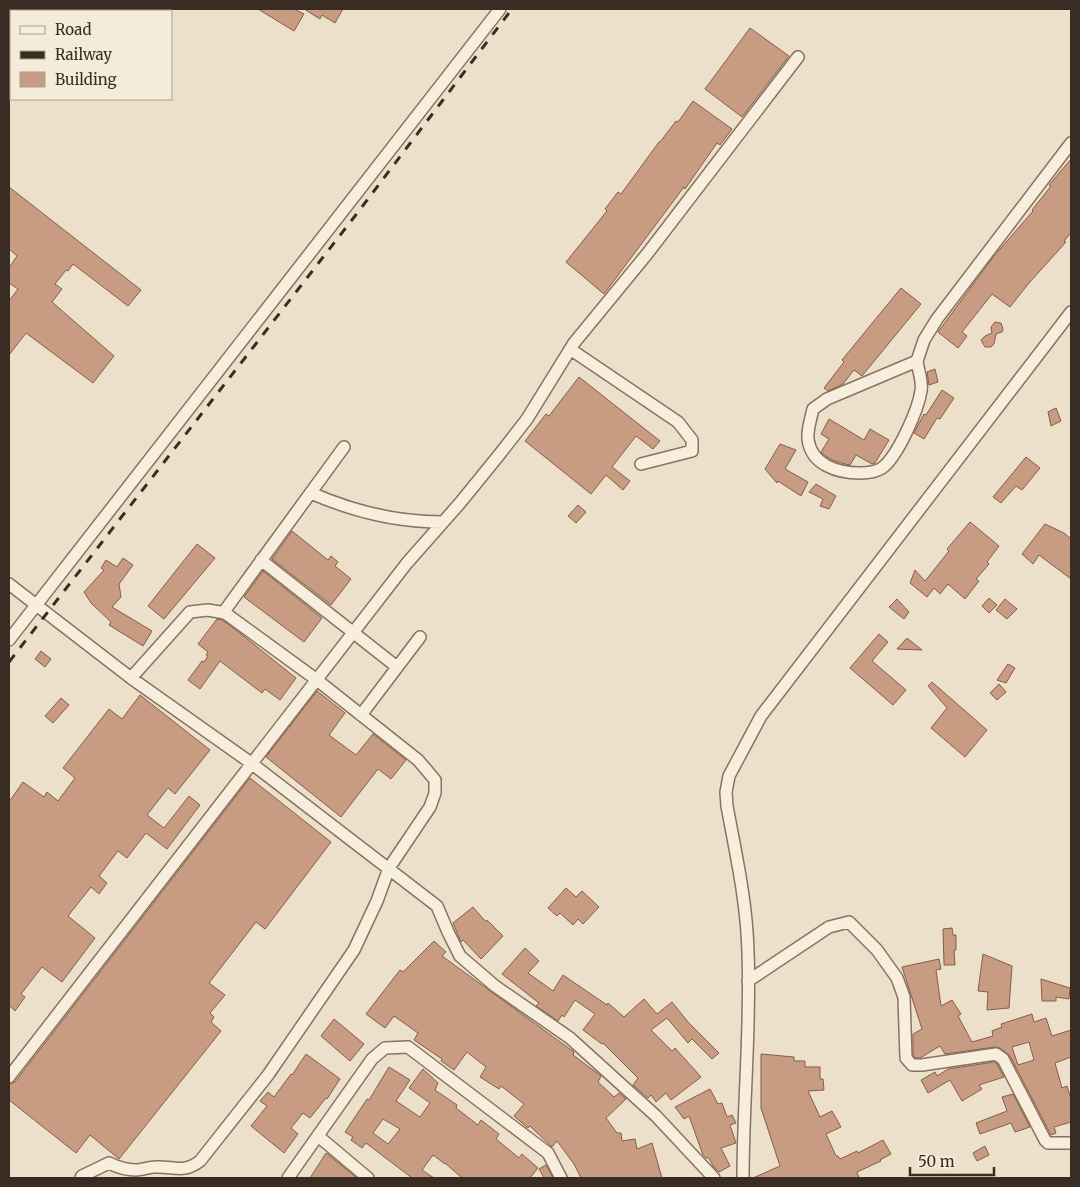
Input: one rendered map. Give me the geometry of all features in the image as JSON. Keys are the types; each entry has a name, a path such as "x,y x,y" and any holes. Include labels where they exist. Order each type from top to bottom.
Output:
{"street":[{"path":"9,640 500,9"},
{"path":"9,1077 407,563 460,503 527,419 570,349 647,254 798,57"},
{"path":"917,361 826,399 813,409 808,438 814,456 830,468 846,473 869,473 880,469 887,463 914,417 922,389 917,361 924,340 937,319 1071,143"},
{"path":"753,1178 743,1173 748,1023 748,953 744,896 726,792 729,776 761,716 1071,312"},
{"path":"570,349 678,422 692,440 692,451 641,464"},
{"path":"223,613 344,447"},
{"path":"311,493 364,511 409,520 445,519"},
{"path":"261,560 397,667"},
{"path":"9,584 131,678 251,764 437,906 460,956 495,986 570,1038 656,1116 714,1178"},
{"path":"81,1178 109,1163 130,1170 155,1166 183,1170 192,1167 200,1161 268,1075 354,950 378,900 388,868 430,807 434,793 435,780 418,760 317,680 223,613 208,610 190,612 131,678"},
{"path":"361,715 420,637"},
{"path":"748,980 829,928 849,922 877,950 897,978 904,996 906,1058 912,1065 996,1054 1003,1059 1045,1140 1048,1143 1071,1143"},
{"path":"288,1178 372,1060 385,1048 408,1047 548,1153 561,1178"},
{"path":"318,1136 368,1178"}],"building":[{"path":"258,9 294,9 304,14 294,31"},
{"path":"304,9 343,9 335,23 322,15 320,19"},
{"path":"750,28 789,56 742,117 705,89"},
{"path":"693,101 732,129 720,145 717,143 685,189 684,187 604,294 566,262 607,211 605,209 618,192 621,194 659,142 676,121 678,122"},
{"path":"1071,159 1071,233 1064,241 1066,242 1010,307 992,294 962,332 967,336 958,348 938,332 994,256 1033,211 1051,186 1049,185"},
{"path":"9,187 141,290 128,306 73,264 55,284 62,289 52,302 114,356 93,383 26,333 9,355 9,301 18,289 9,283 9,268 17,256 9,249"},
{"path":"901,288 921,304 862,376 854,370 843,384 828,391 824,388 844,362 842,360"},
{"path":"995,322 1001,323 1002,332 996,334 994,344 991,347 985,347 981,340 992,333 991,327"},
{"path":"935,369 938,382 929,385 927,372"},
{"path":"579,377 660,441 653,449 636,436 612,467 630,481 623,490 606,475 591,494 525,441 546,414 549,416"},
{"path":"942,390 954,398 940,419 937,418 924,439 914,433 924,414 926,415"},
{"path":"1056,408 1061,421 1051,426 1048,412"},
{"path":"829,419 864,440 870,429 889,440 875,463 872,464 856,455 850,465 832,460 824,455 821,452 829,439 821,434"},
{"path":"780,444 796,450 785,469 808,482 801,496 778,481 777,483 765,469"},
{"path":"1026,457 1040,468 1022,490 1016,486 1001,503 993,497"},
{"path":"816,484 836,496 829,509 820,506 823,499 809,492"},
{"path":"578,505 586,512 576,523 568,516"},
{"path":"970,522 999,546 987,562 989,564 976,579 979,581 965,599 948,584 940,594 934,588 927,597 910,583 915,570 925,581 949,551 947,549"},
{"path":"1045,524 1064,533 1071,539 1071,579 1039,555 1033,564 1022,554"},
{"path":"292,531 328,560 331,556 338,562 335,566 351,579 331,605 272,559"},
{"path":"197,544 215,558 164,619 148,606"},
{"path":"123,558 133,565 119,584 121,597 112,607 152,631 143,646 109,625 111,622 91,603 84,592 104,570 101,568 106,560 117,567"},
{"path":"263,571 322,618 304,642 244,597"},
{"path":"989,598 997,605 989,613 982,606"},
{"path":"897,599 909,612 904,619 889,607"},
{"path":"1005,599 1017,609 1007,619 996,610"},
{"path":"217,619 222,620 236,630 296,678 280,700 265,689 262,693 220,661 200,689 188,680 208,656 206,655 208,652 198,644"},
{"path":"879,634 888,642 872,661 906,690 893,705 850,668"},
{"path":"907,638 922,650 897,649"},
{"path":"41,651 51,659 45,667 35,659"},
{"path":"1008,664 1015,668 1006,683 997,680"},
{"path":"932,682 987,730 965,757 931,728 947,708 928,686"},
{"path":"999,684 1006,692 997,700 990,693"},
{"path":"317,691 345,713 329,735 356,755 373,734 406,760 391,779 378,769 341,817 266,757"},
{"path":"140,695 210,750 175,794 168,788 147,815 164,828 189,796 200,805 167,849 146,833 127,858 118,851 99,876 107,883 99,894 91,887 68,916 95,938 62,982 42,967 21,994 25,997 15,1011 9,1005 9,802 23,782 44,797 47,792 58,801 75,778 63,768 109,709 122,719"},
{"path":"61,698 69,705 53,723 45,716"},
{"path":"250,778 331,842 265,929 256,922 209,983 225,995 210,1013 214,1017 211,1022 221,1031 119,1159 90,1135 76,1153 9,1100 9,1084 15,1082"},
{"path":"566,888 576,897 582,891 599,907 583,924 578,919 573,925 560,913 557,916 548,908"},
{"path":"473,907 486,922 487,920 503,936 481,959 463,940 461,942 453,923"},
{"path":"952,928 953,935 956,935 955,965 944,965 943,929"},
{"path":"434,941 446,952 442,956 574,1052 573,1055 601,1076 598,1082 614,1097 619,1093 626,1099 606,1118 617,1133 621,1133 622,1141 635,1139 637,1149 652,1143 662,1178 581,1178 574,1164 557,1141 552,1147 530,1126 528,1128 514,1116 524,1104 501,1086 499,1089 480,1077 486,1067 467,1052 454,1070 441,1061 442,1059 414,1040 418,1033 394,1016 385,1028 366,1014 400,970 403,972"},
{"path":"525,948 539,961 528,973 553,991 563,975 607,1005 608,1003 624,1017 644,999 657,1014 672,1002 688,1022 719,1053 712,1059 692,1039 688,1043 667,1018 651,1030 672,1051 675,1048 701,1077 671,1100 666,1093 656,1102 651,1095 648,1098 633,1085 638,1078 603,1043 583,1030 595,1014 575,1000 564,1017 562,1015 558,1021 536,1006 539,1003 502,974"},
{"path":"983,954 1012,966 1009,1008 987,1010 988,992 978,991"},
{"path":"939,959 941,969 936,970 941,1006 952,1000 961,1014 958,1016 972,1042 993,1036 992,1031 1002,1027 1001,1024 1032,1014 1034,1022 1046,1018 1052,1036 1071,1030 1071,1057 1055,1063 1062,1088 1067,1086 1071,1099 1071,1122 1054,1127 1056,1133 1051,1135 1010,1056 1000,1048 995,1047 945,1054 940,1046 920,1058 915,1058 913,1055 913,1034 922,1029 902,967","holes":["1029,1042 1034,1060 1018,1065 1012,1047"]},
{"path":"1041,979 1070,988 1069,999 1056,997 1056,1001 1042,1001"},
{"path":"334,1019 364,1044 350,1061 321,1036"},
{"path":"306,1054 340,1079 327,1099 310,1118 303,1113 291,1128 298,1134 284,1153 251,1126 267,1106 260,1101 268,1092 274,1097"},
{"path":"761,1054 794,1057 794,1061 805,1061 805,1067 820,1067 820,1079 823,1079 824,1090 808,1091 820,1117 832,1111 841,1127 826,1134 836,1156 840,1159 857,1151 858,1153 883,1140 891,1154 881,1161 857,1172 859,1178 753,1178 780,1166 761,1108"},
{"path":"994,1062 1004,1077 979,1085 982,1089 962,1101 950,1080 928,1093 921,1080 935,1072 937,1076 948,1069"},
{"path":"389,1067 410,1080 396,1101 420,1117 430,1103 409,1088 423,1069 438,1083 435,1090 457,1105 456,1108 478,1125 481,1120 499,1134 496,1139 519,1158 522,1154 538,1168 530,1178 462,1178 433,1155 422,1170 434,1178 412,1178 366,1143 362,1148 351,1140 353,1137 345,1132 367,1099 369,1100","holes":["383,1119 400,1129 388,1144 373,1133"]},
{"path":"710,1089 718,1104 722,1103 727,1117 732,1115 736,1123 730,1125 736,1143 721,1148 730,1166 719,1172 709,1158 703,1155 689,1116 684,1119 675,1107"},
{"path":"1013,1094 1030,1127 1015,1132 1011,1123 980,1134 976,1123 1007,1111 1002,1097"},
{"path":"985,1146 989,1155 977,1161 973,1153"},
{"path":"326,1153 330,1156 357,1178 310,1178"},
{"path":"546,1165 553,1178 544,1178 539,1169"}],"railway":[{"path":"9,662 355,216 512,9"}]}
